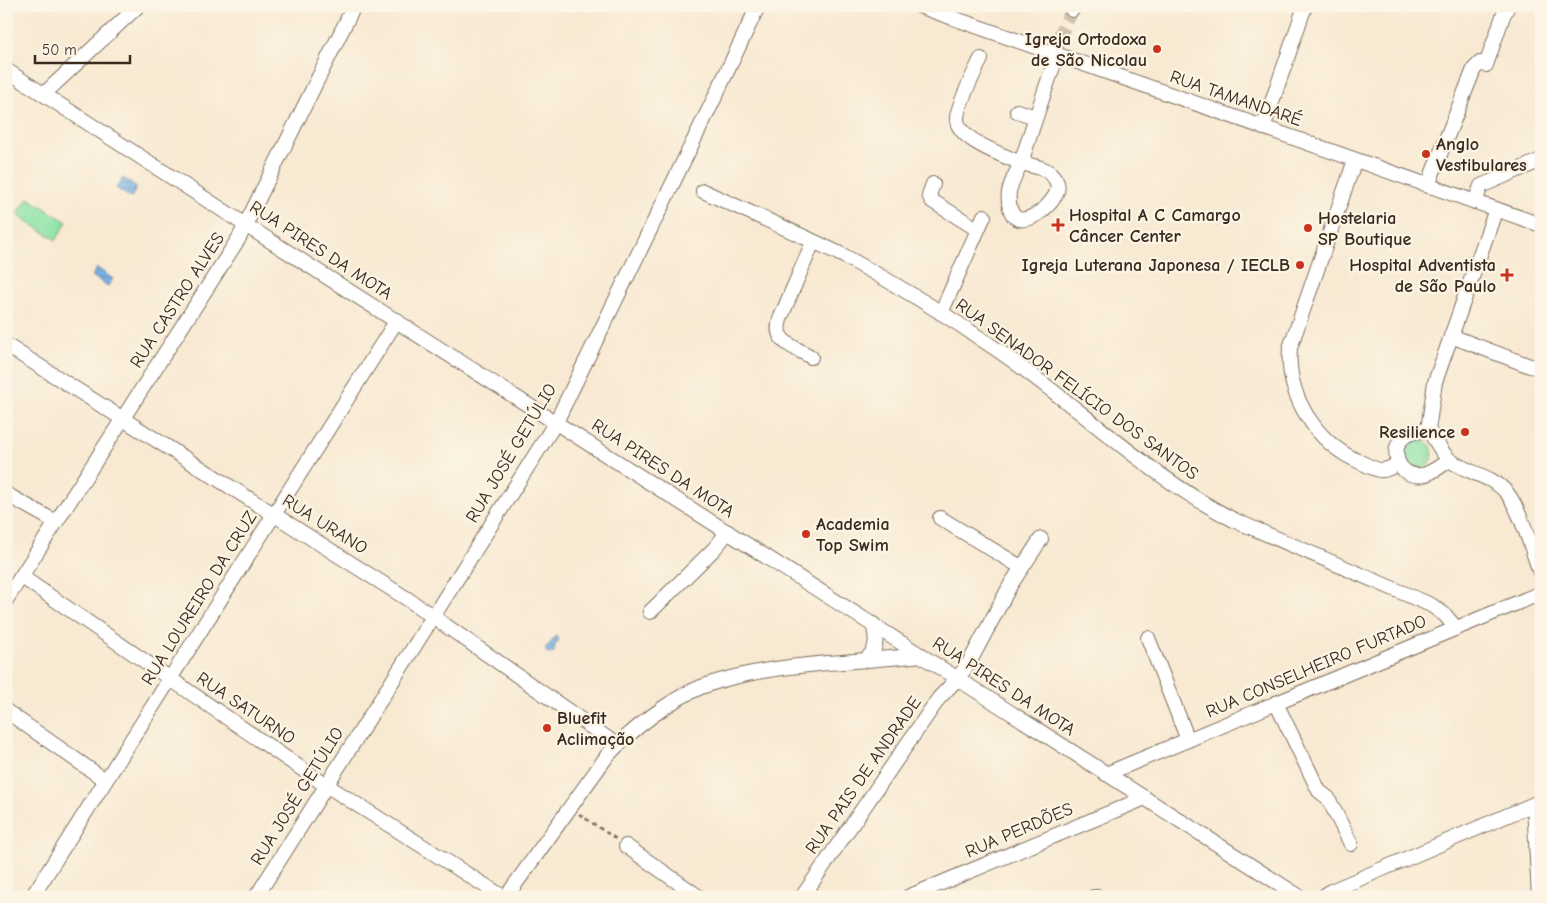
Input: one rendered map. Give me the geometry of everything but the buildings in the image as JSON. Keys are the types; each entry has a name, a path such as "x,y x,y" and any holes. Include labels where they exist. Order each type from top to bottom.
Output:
{"street":[{"path":"44,94 138,6"},
{"name":"RUA CASTRO ALVES","path":"6,600 227,257 246,224 354,6"},
{"name":"RUA JOSÉ GETÚLIO","path":"256,897 556,422 758,6"},
{"name":"RUA TAMANDARÉ","path":"919,6 1541,225"},
{"path":"1263,128 1305,6"},
{"path":"1428,186 1474,68 1480,63 1486,65 1508,6"},
{"path":"981,58 957,114 958,128 984,147 1021,163 1058,40"},
{"name":"RUA PIRES DA MOTA","path":"6,70 1300,897"},
{"path":"1017,111 1035,117"},
{"path":"1355,160 1290,348 1288,365 1292,385 1300,405 1314,427 1331,445 1354,460 1380,471 1398,463"},
{"path":"1475,202 1481,186 1541,160"},
{"path":"933,184 929,195 932,201 977,229"},
{"name":"RUA SENADOR FELÍCIO DOS SANTOS","path":"703,191 843,256 941,313 997,350 1171,483 1203,504 1234,520 1431,605 1445,615 1456,628"},
{"path":"1496,209 1435,382 1428,430 1449,460 1489,479 1507,492 1517,511 1541,575"},
{"path":"941,313 984,216"},
{"path":"811,356 784,341 778,329 780,319 813,242"},
{"name":"RUA LOUREIRO DA CRUZ","path":"32,897 397,320"},
{"path":"1451,336 1530,366 1541,368"},
{"name":"RUA URANO","path":"6,345 434,616 617,745"},
{"path":"1428,430 1410,433 1399,442 1396,449 1398,463 1407,473 1419,476 1432,472 1449,460"},
{"path":"6,494 56,522"},
{"path":"940,518 1021,567"},
{"path":"650,612 714,549 728,532"},
{"name":"RUA PAIS DE ANDRADE","path":"802,897 939,698 969,663 1021,567 1041,539"},
{"name":"RUA SATURNO","path":"22,577 326,786 504,897"},
{"name":"RUA CONSELHEIRO FURTADO","path":"1106,774 1541,593"},
{"path":"865,660 876,646 873,624"},
{"path":"1148,638 1188,740"},
{"path":"504,897 617,745 636,728 663,709 699,688 735,676 779,669 922,655"},
{"path":"1276,703 1319,791 1328,798 1351,844"},
{"path":"6,711 105,780"},
{"name":"RUA PERDÕES","path":"908,897 1144,798"},
{"path":"1323,897 1331,891 1538,803 1539,897"},
{"path":"626,846 700,897"}],"path":[{"path":"570,808 626,846"}],"green space":[{"path":"28,198 67,222 56,240 17,215"},
{"path":"1418,439 1428,444 1433,454 1428,464 1418,469 1408,464 1403,454 1408,444"}],"water":[{"path":"123,178 137,187 131,198 116,188"},
{"path":"97,268 113,279 108,286 92,276"},
{"path":"556,636 559,640 555,645 554,652 549,654 546,652 546,648"}],"tunnel":[{"path":"1058,40 1072,10"}],"place":[{"name":"Igreja Ortodoxa de São Nicolau","path":"1157,49"},
{"name":"Anglo Vestibulares","path":"1426,154"},
{"name":"Hospital A C Camargo Câncer Center","path":"1058,225"},
{"name":"Hostelaria SP Boutique","path":"1308,228"},
{"name":"Igreja Luterana Japonesa / IECLB","path":"1300,265"},
{"name":"Hospital Adventista de São Paulo","path":"1507,275"},
{"name":"Resilience","path":"1465,432"},
{"name":"Academia Top Swim","path":"806,534"},
{"name":"Bluefit Aclimação","path":"547,728"}]}
